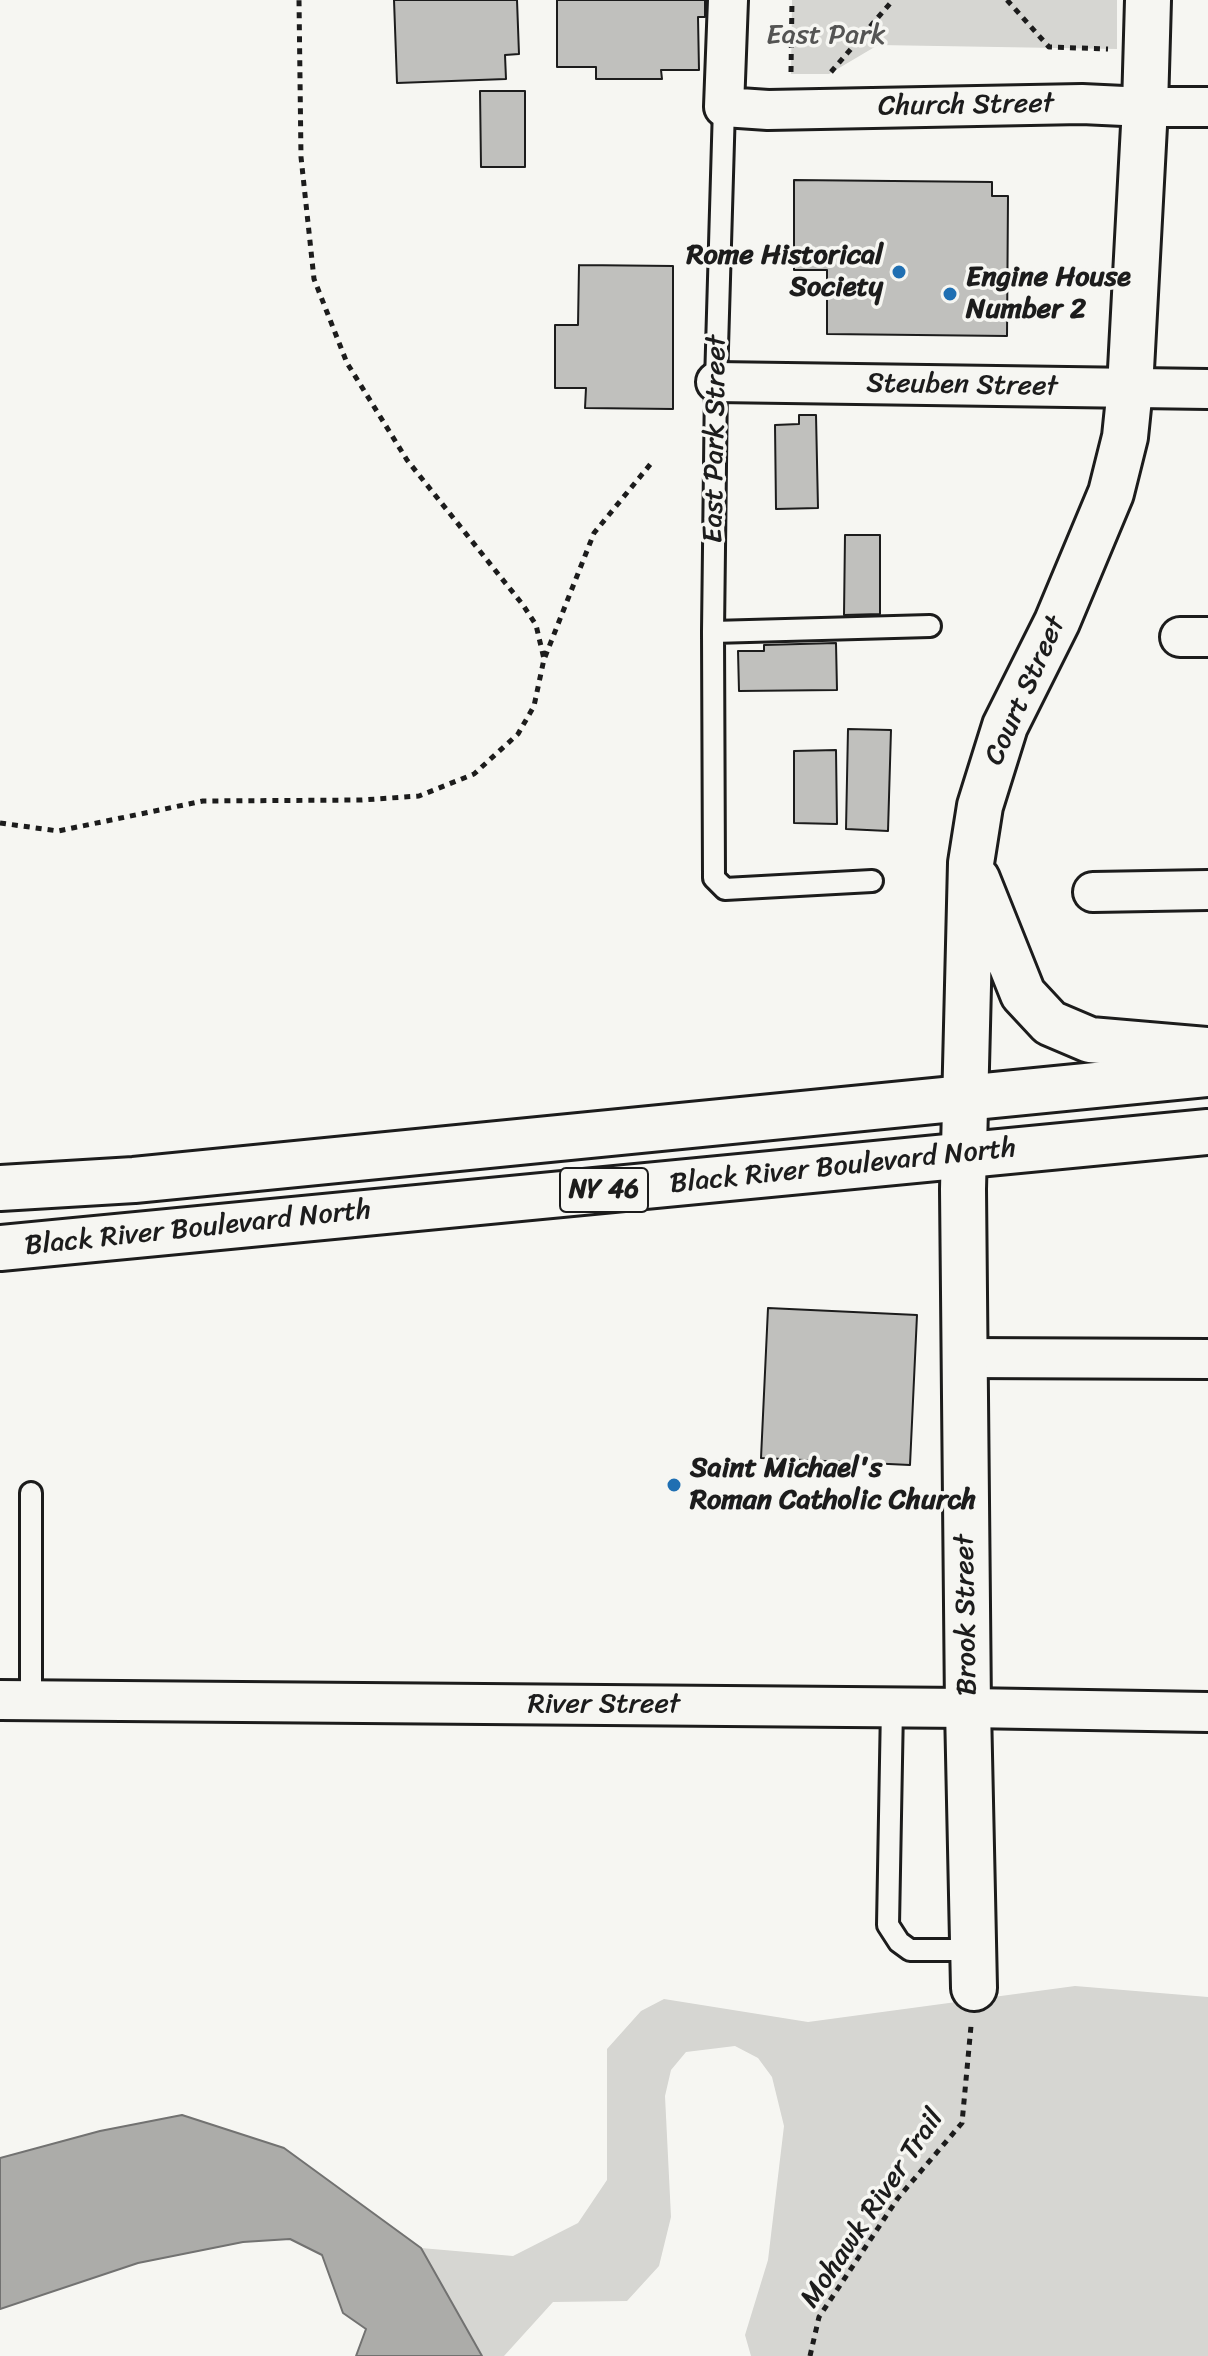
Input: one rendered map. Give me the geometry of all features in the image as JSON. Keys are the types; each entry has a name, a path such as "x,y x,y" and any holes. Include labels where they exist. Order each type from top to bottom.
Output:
{"main road":[{"name":"Court Street","path":"964,1099 971,863 980,806 1005,726 1057,622 1111,493 1125,437 1145,107 1148,0"},
{"path":"971,863 1023,994 1050,1023 1090,1040 1208,1050"},
{"name":"Black River Boulevard North","path":"0,1188 134,1180 1208,1074"},
{"name":"Brook Street","path":"964,1099 968,1708 974,1969"},
{"name":"Black River Boulevard North","path":"0,1248 1208,1132"}],"street":[{"name":"East Park Street","path":"724,107 728,0"},
{"name":"Church Street","path":"724,107 768,110 1082,104 1208,107"},
{"name":"Steuben Street","path":"716,382 1208,389"},
{"path":"1093,892 1208,890"},
{"path":"964,1358 1208,1359"},
{"name":"River Street","path":"16,1700 1208,1712"}],"lane":[{"name":"East Park Street","path":"724,107 716,382 714,878 725,889 872,881"},
{"path":"713,632 930,626"},
{"path":"16,1700 31,1493"},
{"path":"892,1707 888,1925 899,1942 910,1950 974,1969"}],"path":[{"path":"299,0 301,157 314,279 347,363 407,460 523,605 536,625 544,659"},
{"path":"792,0 791,74 804,74"},
{"path":"829,74 893,0"},
{"path":"1007,0 1049,47 1117,49"},
{"path":"0,823 58,831 203,801 362,800 419,796 474,774 518,734 534,706 544,659 594,533 653,461"},
{"name":"Mohawk River Trail","path":"810,2356 819,2317 898,2198 962,2123 974,1969"}],"green space":[{"name":"East Park","path":"792,0 1117,0 1117,49 878,45 829,74 791,74"},
{"path":"1075,1986 1208,1997 1208,2356 751,2356 745,2335 768,2260 784,2126 772,2077 758,2058 735,2046 686,2052 671,2070 665,2096 671,2217 659,2266 627,2301 553,2302 504,2356 482,2356 421,2248 513,2256 578,2223 607,2180 607,2049 641,2011 664,1999 808,2022"}],"shaded area":[{"path":"182,2115 284,2148 421,2248 482,2356 356,2356 366,2329 343,2313 322,2255 290,2239 243,2242 138,2263 0,2309 0,2158 100,2131"}],"building":[{"path":"394,0 517,0 519,54 505,55 506,79 397,83"},
{"path":"557,0 705,0 705,17 698,17 699,70 661,70 662,79 596,79 596,67 557,67"},
{"path":"480,91 525,91 525,167 481,167"},
{"path":"794,180 992,182 992,196 1008,196 1007,336 827,334 827,270 794,270"},
{"path":"579,265 673,266 673,409 585,408 586,388 555,388 555,325 578,325"},
{"path":"799,415 816,415 818,508 776,509 775,425 799,424"},
{"path":"845,535 880,535 880,614 844,615"},
{"path":"836,643 837,690 739,691 738,651 764,651 764,645"},
{"path":"848,729 891,730 888,831 846,829"},
{"path":"836,750 837,824 794,823 794,751"},
{"path":"768,1308 917,1315 910,1465 761,1458"}],"place":[{"name":"Rome Historical Society","path":"899,272"},
{"name":"Engine House Number 2","path":"950,294"},
{"name":"Saint Michael's Roman Catholic Church","path":"674,1485"}]}
